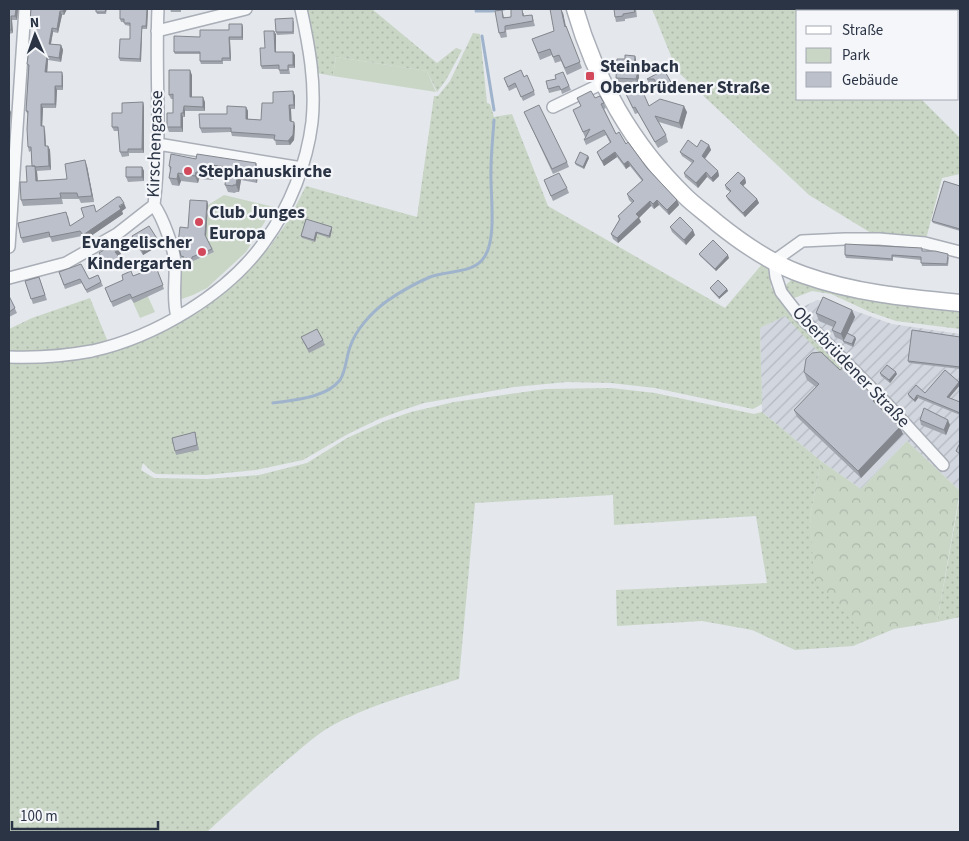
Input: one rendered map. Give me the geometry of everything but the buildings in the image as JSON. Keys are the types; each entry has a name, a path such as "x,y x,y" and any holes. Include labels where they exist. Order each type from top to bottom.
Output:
{"street":[{"path":"9,247 25,9"},
{"name":"Kirschengasse","path":"9,278 66,263 117,234 154,205 158,173 158,9"},
{"path":"157,30 246,9"},
{"path":"9,357 60,356 91,351 145,333 196,306 224,284 260,248 286,207 302,168 312,122 311,61 301,9"},
{"path":"575,9 603,83 642,148 685,196 743,244 774,261 804,266 830,275 860,290 900,297 960,303"},
{"path":"553,107 603,83"},
{"path":"158,144 302,168"},
{"path":"154,205 173,250 175,262 174,305 177,317"},
{"path":"774,261 802,241 879,239 925,244 960,252"},
{"name":"Oberbrüdener Straße","path":"774,261 776,277 781,292 798,314 888,405 943,465"}],"shaded area":[{"path":"817,300 827,301 892,324 960,334 960,491 907,441 861,489 821,461 762,412 760,328"}],"green space":[{"path":"306,9 372,9 437,63 456,48 462,50 446,80 437,92 427,71 336,57 333,76 317,73 311,25"},
{"path":"652,9 935,9 796,10 796,100 922,100 960,138 960,174 942,178 926,239 871,233 809,195 677,71"},
{"path":"473,33 480,34 487,103 490,104 494,117 512,114 548,206 725,308 763,263 771,270 771,287 848,371 843,378 785,316 760,328 762,404 753,409 655,388 611,383 567,382 514,387 424,403 403,410 348,434 303,460 256,470 206,475 156,474 143,463 141,470 154,478 207,479 259,475 307,463 347,438 411,412 454,402 546,389 611,388 655,393 754,414 762,412 821,461 810,517 812,542 860,629 894,629 853,646 795,650 752,630 702,621 617,626 616,590 767,583 756,516 614,525 613,495 475,503 459,679 375,706 328,728 286,761 207,832 9,832 9,361 148,337 269,248 288,221 306,186 417,217 434,96 438,96 450,81"},
{"path":"336,57 427,71 436,92 333,76"},
{"path":"224,195 274,207 246,252 207,288 179,300 179,260 193,259 206,239 208,205"},
{"path":"792,279 960,309 960,329 896,321 870,312 831,294 812,291 794,298 786,291 785,286"},
{"path":"144,288 155,312 140,318 128,291"},
{"path":"90,298 108,342 67,351 9,353 9,329 32,318"},
{"path":"907,441 960,491 937,622 894,629 860,629 814,580 810,517 821,461 861,489"},
{"path":"960,495 960,617 937,622"}],"waterway":[{"path":"476,11 504,9"},
{"path":"482,36 494,110"},
{"path":"273,403 309,397 327,391 334,386 340,380 345,369 350,347 356,334 365,321 381,305 430,277 468,269 481,262 489,248 491,238 491,164 494,120"}],"place":[{"name":"Steinbach Oberbrüdener Straße","path":"590,76"},
{"name":"Stephanuskirche","path":"188,171"},
{"name":"Club Junges Europa","path":"199,222"},
{"name":"Evangelischer Kindergarten","path":"202,252"}]}
